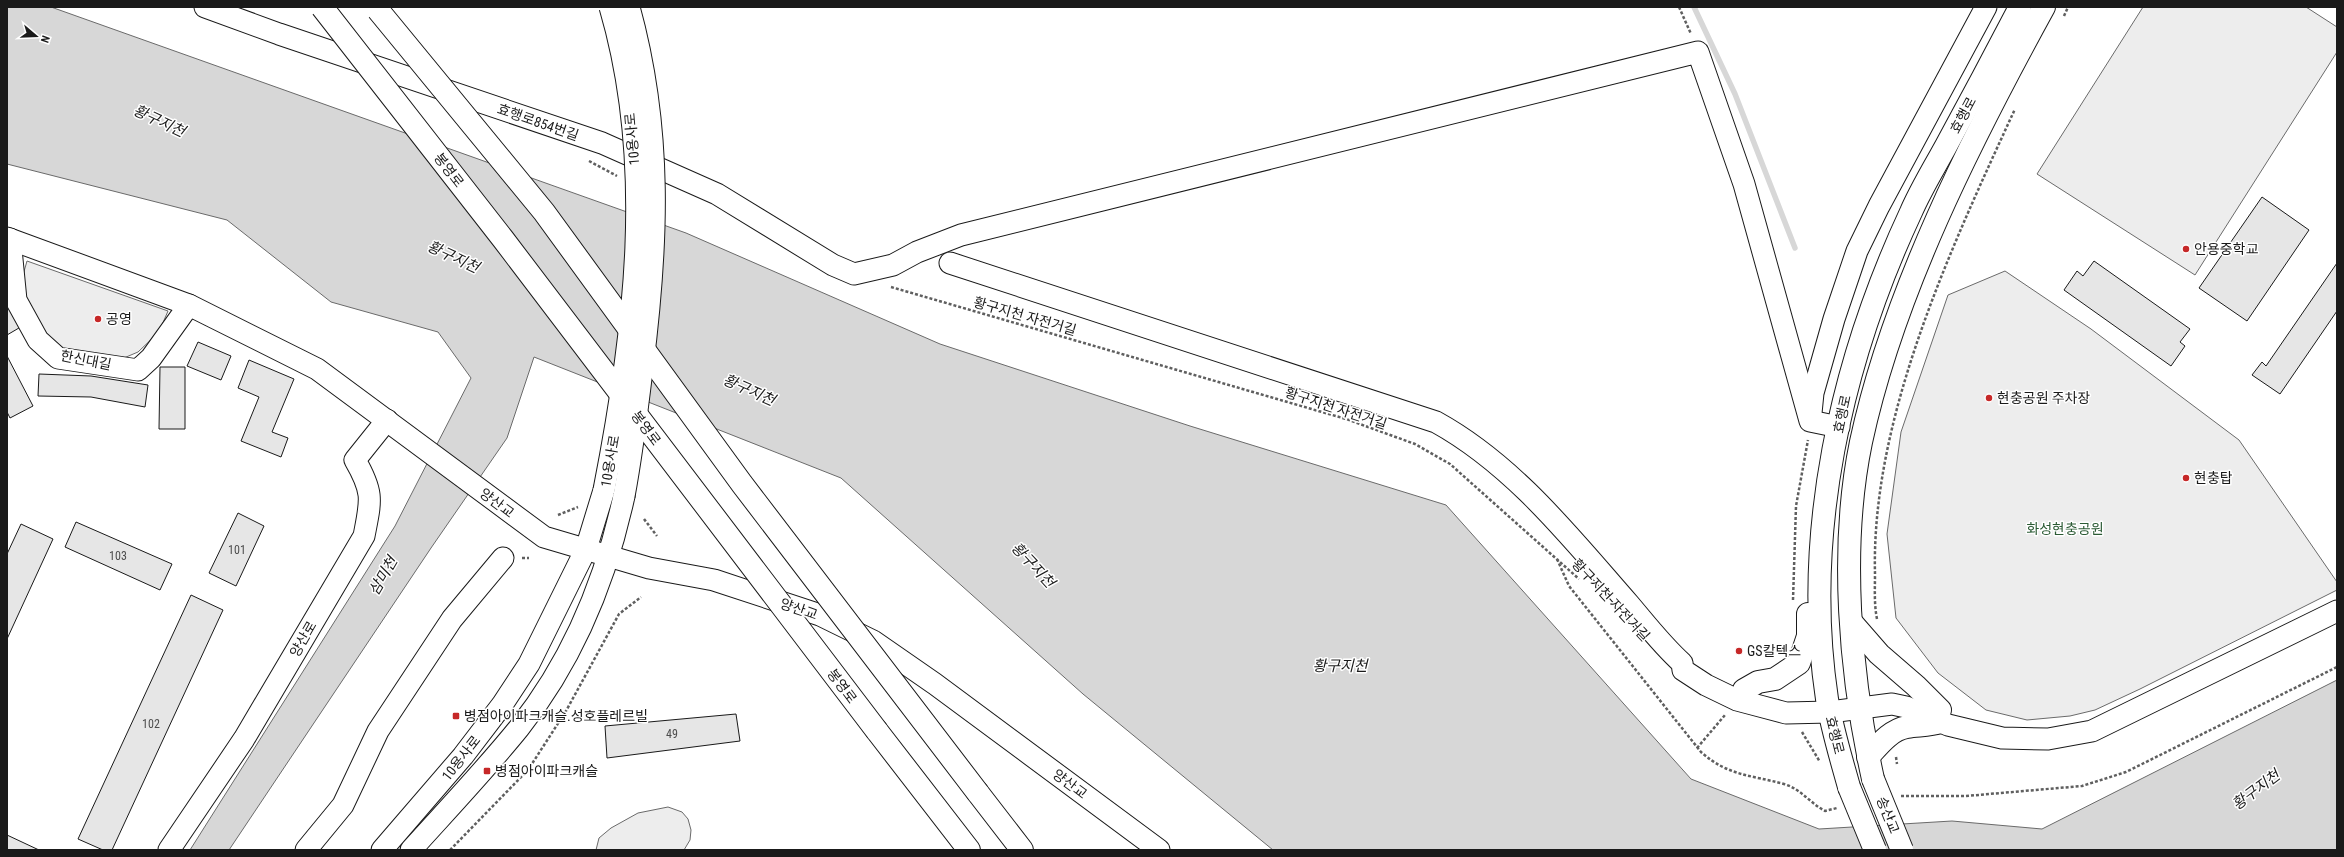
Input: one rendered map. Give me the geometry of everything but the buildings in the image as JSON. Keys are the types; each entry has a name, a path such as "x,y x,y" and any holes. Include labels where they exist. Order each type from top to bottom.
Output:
{"main road":[{"name":"봉영로","path":"322,7 503,240 969,850"},
{"name":"효행로","path":"1874,850 1849,787 1828,705 1821,640 1820,589 1824,504 1845,395 1866,324 1891,259 1912,210 2020,7"},
{"name":"효행로","path":"1873,779 1859,700 1851,614 1849,571 1854,497 1861,444 1876,384 1905,297 1946,198 2017,56 2044,7"},
{"path":"377,8 544,212 742,484 1022,850"},
{"path":"1949,141 1970,151"},
{"path":"1822,535 1830,544 1834,554 1835,609 1843,614 1851,614 1878,654 1916,686 1947,720 1928,726 1906,728 1893,732 1868,757"},
{"path":"1741,695 1758,682 1775,679 1800,663 1808,636 1808,613 1811,601 1820,589"},
{"name":"송산교","path":"1873,779 1902,850"}],"street":[{"name":"효행로854번길","path":"205,7 279,34 602,143 717,194 833,265 854,274 893,265 917,252 961,235 1698,52"},
{"name":"10용사로","path":"411,850 520,727 570,648 596,595 610,557 625,367 634,297 637,237 634,141 626,81 610,7"},
{"name":"10용사로","path":"382,850 436,789 502,705 529,664 632,454 651,301 655,239 656,186 653,134 639,52 629,7"},
{"path":"1810,421 1815,386 1834,319 1857,251 1879,206 1986,7"},
{"path":"1698,52 1744,184 1810,421"},
{"name":"한신대길","path":"190,305 150,358 138,370 58,358 38,340 16,300 9,239 190,305 317,369 408,436"},
{"path":"950,263 1436,422 1462,436 1490,458 1555,519 1682,663 1689,662 1741,695 1799,703 1828,705 1859,700 1892,704 1947,720 1982,735 2002,738 2048,739 2092,731 2337,611"},
{"name":"양산로","path":"169,850 244,738 364,536 371,501 366,479 355,460 387,420"},
{"path":"1810,421 1839,427"},
{"name":"양산교","path":"408,436 544,537 649,568 714,580 820,615 873,641 935,684 1159,850"},
{"path":"306,850 343,805 378,731 452,619 503,558"},
{"path":"544,634 564,633 570,648"}],"path":[{"path":"1679,7 1698,52"},
{"path":"2061,20 2068,7"},
{"path":"1877,625 1874,551 1878,498 1888,443 1916,347 1960,228 2015,107"},
{"name":"황구지천 자전거길","path":"889,286 1346,420 1415,444 1450,464 1584,584"},
{"path":"644,519 657,536"},
{"path":"450,850 528,770 566,711 619,614 641,597"},
{"path":"1696,748 1741,695"}],"shaded area":[{"path":"2143,7 2306,7 2337,27 2337,52 2195,275 2037,174"},
{"name":"공영","path":"27,261 168,311 159,332 138,352 112,363 76,359 32,326 21,282"},
{"name":"화성현충공원","path":"2005,271 2091,329 2239,440 2337,582 2337,590 2140,689 2095,710 2070,716 2027,720 1986,710 1938,673 1896,618 1887,534 1901,432 1948,295"},
{"path":"668,807 682,812 688,819 691,830 690,840 684,850 596,850 599,838 611,828 638,813"}],"water":[{"name":"황구지천","path":"7,7 51,7 686,233 940,344 1190,426 1446,505 1691,779 1819,829 1952,821 2042,829 2337,680 2337,850 1273,850 1083,694 841,478 534,357 507,438 431,548 229,850 190,850 395,526 471,378 438,332 331,302 227,220 7,164"}],"waterway":[{"path":"1694,7 1735,94 1795,248"}],"place":[{"name":"안용중학교","path":"2186,249"},
{"name":"공영","path":"98,319"},
{"name":"현충공원 주차장","path":"1989,398"},
{"name":"현충탑","path":"2186,478"},
{"name":"GS칼텍스","path":"1739,651"},
{"name":"병점아이파크캐슬.성호플레르빌","path":"456,716"},
{"name":"병점아이파크캐슬","path":"487,771"}],"water label":[{"name":"삼미천","path":"383,576"}]}
